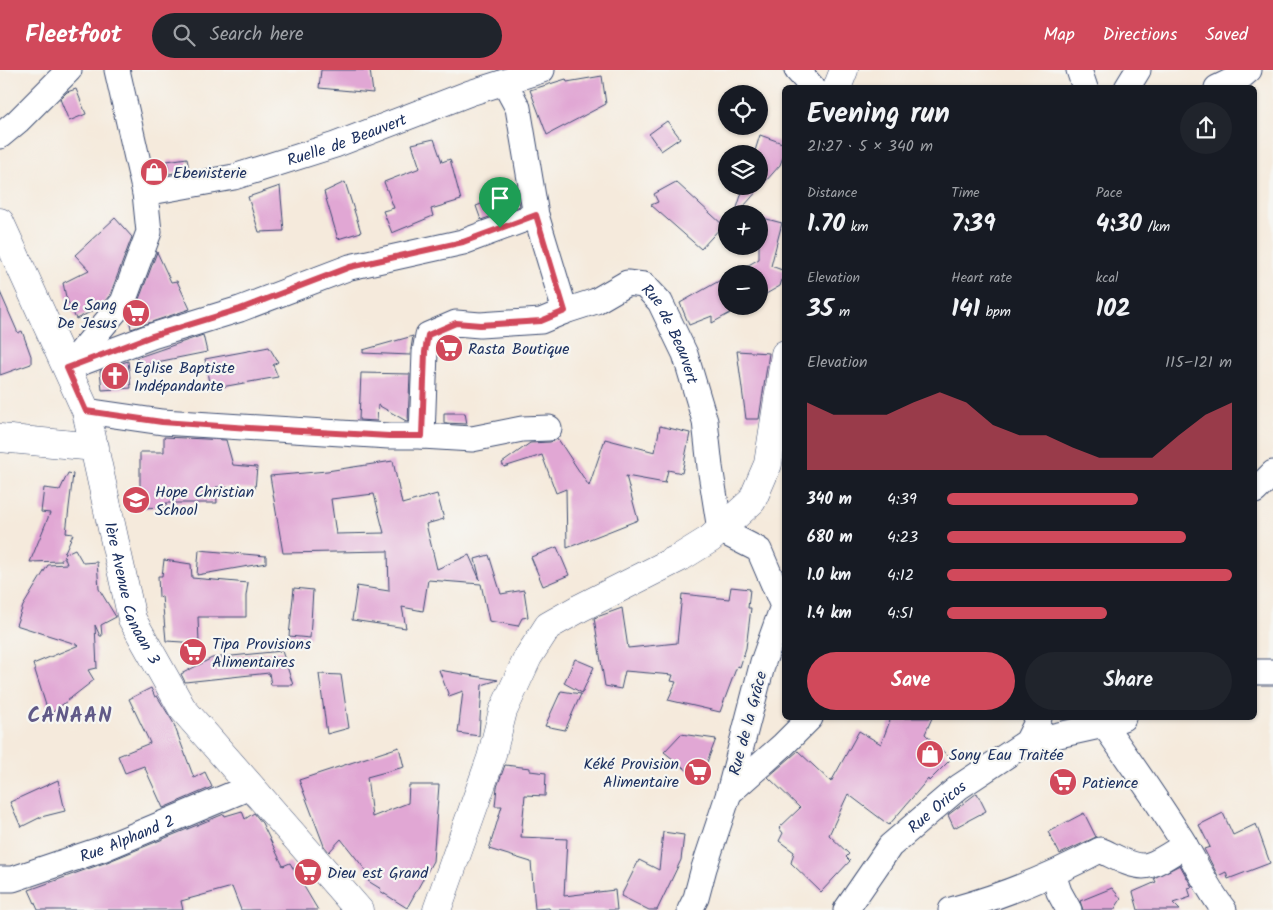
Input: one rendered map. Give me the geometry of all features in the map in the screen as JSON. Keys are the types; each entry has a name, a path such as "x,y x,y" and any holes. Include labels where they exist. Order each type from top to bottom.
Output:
{"street":[{"path":"0,136 18,121 69,70"},
{"path":"67,368 123,302 148,232 145,193 117,70"},
{"name":"Ruelle de Beauvert","path":"145,193 234,177 334,145 470,93 542,70"},
{"path":"797,70 810,85"},
{"path":"838,85 844,70"},
{"path":"1079,70 1084,85"},
{"path":"1129,85 1138,70"},
{"path":"1223,85 1242,76 1249,70"},
{"path":"504,82 518,108 536,215 565,311"},
{"path":"67,368 152,336 240,309 350,267 463,242 536,215"},
{"name":"1ère Avenue Canaan 3","path":"0,222 86,411 132,619 182,708 359,910"},
{"name":"Rue de Beauvert","path":"422,436 425,352 428,335 456,323 480,325 541,321 596,301 627,283 644,285 660,302 684,354 705,421 720,530"},
{"path":"437,910 491,758 503,711 528,657 548,626 682,557 710,539 752,501 768,464 782,373"},
{"path":"86,411 162,422 389,436 472,439 522,429 549,428"},
{"path":"0,438 95,447"},
{"path":"1257,489 1273,473"},
{"name":"Rue de la Grâce","path":"720,530 759,550 782,604"},
{"name":"Rue de la Grâce","path":"690,910 696,898 729,793 763,662 782,609"},
{"path":"1257,672 1273,672"},
{"path":"729,793 808,720"},
{"name":"Rue Oricos","path":"846,910 890,846 959,787 1027,742 1038,720"},
{"path":"1027,742 1114,721 1157,800 1185,845 1213,896 1224,910"},
{"name":"Rue Alphand 2","path":"4,872 102,849 250,787"},
{"path":"951,910 980,902 1053,874 1100,850 1144,866 1163,859 1185,845"},
{"path":"1053,874 1059,892 1069,910"}],"building":[{"path":"321,70 370,70 373,93 319,88"},
{"path":"602,76 606,104 547,135 530,90 566,79 567,82"},
{"path":"76,89 86,114 69,121 60,99 67,92"},
{"path":"667,121 680,138 661,151 649,134"},
{"path":"760,135 782,143 782,160 768,179 768,145 757,145"},
{"path":"434,139 442,162 450,159 461,200 431,209 433,216 392,233 383,211 394,208 384,182 420,168 412,144"},
{"path":"187,158 189,170 169,174 167,161"},
{"path":"345,182 361,232 338,239 324,192"},
{"path":"676,182 718,220 718,230 701,249 651,205 658,202 654,194"},
{"path":"280,186 284,231 259,232 248,197"},
{"path":"517,191 520,206 481,220 476,206"},
{"path":"741,195 754,195 745,205 738,205"},
{"path":"115,218 132,237 110,295 99,308 76,319 66,297 63,283 89,270 75,255"},
{"path":"768,219 782,223 771,266 782,270 780,286 768,293 768,265 749,265 759,259 759,255 768,255"},
{"path":"157,252 171,282 177,281 190,309 131,329 129,317 136,307"},
{"path":"718,282 718,315 727,315 712,323 712,316 689,325 680,303"},
{"path":"0,292 18,333 22,331 31,356 31,364 0,375"},
{"path":"203,335 207,352 137,366 136,358"},
{"path":"413,336 410,355 363,353 363,350"},
{"path":"269,347 278,362 273,365 278,377 210,389 205,359"},
{"path":"737,351 769,353 759,419 746,419"},
{"path":"128,361 131,388 102,390 100,371"},
{"path":"361,373 410,374 408,422 378,405 377,421 359,420"},
{"path":"444,413 465,413 467,424 444,423"},
{"path":"660,426 690,433 682,473 668,470 665,483 626,476 638,520 567,548 566,489 556,493 542,455 504,467 502,463 530,443 550,442 558,439 589,486 605,439 655,452"},
{"path":"164,437 226,440 233,465 257,467 255,489 216,487 217,503 166,503 166,507 140,508 140,452 164,452"},
{"path":"393,461 402,504 437,494 444,519 426,524 437,569 469,555 480,580 475,559 489,555 501,594 524,590 528,617 522,618 518,626 489,621 481,584 428,580 423,611 402,607 406,628 352,620 357,586 389,591 388,551 283,553 270,476 327,471","holes":["374,494 384,533 336,534 331,499"]},
{"path":"68,473 73,474 66,533 73,534 64,554 75,549 83,563 97,562 99,589 116,617 101,625 102,636 100,636 95,625 97,668 88,670 94,680 49,715 33,664 79,645 16,625 23,606 48,565 67,564 64,556 61,561 30,562 50,513 41,512 44,488 60,490"},
{"path":"557,547 569,575 543,586 531,557"},
{"path":"199,550 266,556 266,563 197,575"},
{"path":"164,560 191,564 192,578 248,583 246,617 198,617 199,643 166,641 162,596 159,597 158,576 162,576"},
{"path":"731,587 750,589 748,608 751,608 746,648 740,667 737,666 720,712 668,700 676,682 671,681 673,675 625,671 621,689 605,686 594,618 622,608 628,648 677,643 682,594 729,599"},
{"path":"294,588 313,590 310,638 289,636"},
{"path":"282,651 293,685 271,685 269,673 185,682 181,674 212,658"},
{"path":"575,659 594,667 582,693 564,683"},
{"path":"439,670 498,680 482,685 479,736 458,733 463,691 449,696"},
{"path":"319,674 341,675 349,728 327,734"},
{"path":"151,688 155,697 157,696 173,722 194,778 205,772 212,787 163,808 144,766 125,773 118,756 150,743 129,699"},
{"path":"561,691 581,694 565,730 545,726"},
{"path":"890,720 931,720 925,734 951,759 929,781 928,779 889,825 848,794 829,835 849,854 846,857 850,861 821,892 791,863 794,852 779,841 783,833 779,828 800,808 768,777 798,751 831,782 859,731 881,744"},
{"path":"681,734 716,739 702,775 693,775 664,752"},
{"path":"399,747 404,767 367,777 372,817 408,803 409,785 439,785 433,861 407,908 368,881 371,877 341,839 329,852 324,846 299,780"},
{"path":"505,765 530,768 530,771 546,773 545,796 525,795 521,837 567,839 564,896 615,890 617,910 535,909 531,862 489,849 502,806 495,806 497,787"},
{"path":"58,780 65,811 41,817 21,827 10,802"},
{"path":"977,793 986,811 954,828 948,815"},
{"path":"242,811 245,819 254,813 262,823 283,866 290,863 318,910 241,910 232,887 181,901 183,910 38,910 29,890 107,862 224,814 225,816"},
{"path":"1084,813 1096,837 1060,854 1048,832"},
{"path":"1223,813 1233,835 1256,824 1270,863 1228,879 1226,872 1218,876 1204,849 1210,847 1199,825"},
{"path":"663,832 684,835 681,860 657,910 649,910 621,896 639,860 659,870"},
{"path":"1180,865 1192,887 1188,888 1191,897 1173,903 1180,910 1138,910 1133,892 1156,882 1154,878"},
{"path":"1112,888 1121,899 1114,910 1083,910 1080,901"}],"place":[{"name":"Ebenisterie","path":"154,172"},
{"name":"Le Sang De Jesus","path":"136,313"},
{"name":"Rasta Boutique","path":"449,348"},
{"name":"Eglise Baptiste Indépandante","path":"115,376"},
{"name":"Hope Christian School","path":"136,500"},
{"name":"Tipa Provisions Alimentaires","path":"193,652"},
{"name":"Sony Eau Traitée","path":"930,754"},
{"name":"Kéké Provision Alimentaire","path":"698,772"},
{"name":"Patience","path":"1063,782"},
{"name":"Dieu est Grand","path":"308,872"}],"district":[{"name":"CANAAN","path":"70,715"}],"route":[{"path":"536,215 565,311 541,321 514,324 480,325 456,323 428,335 425,352 422,436 389,436 162,422 86,411 67,368 152,336 240,309 350,267 463,242 500,228 536,215"}]}
